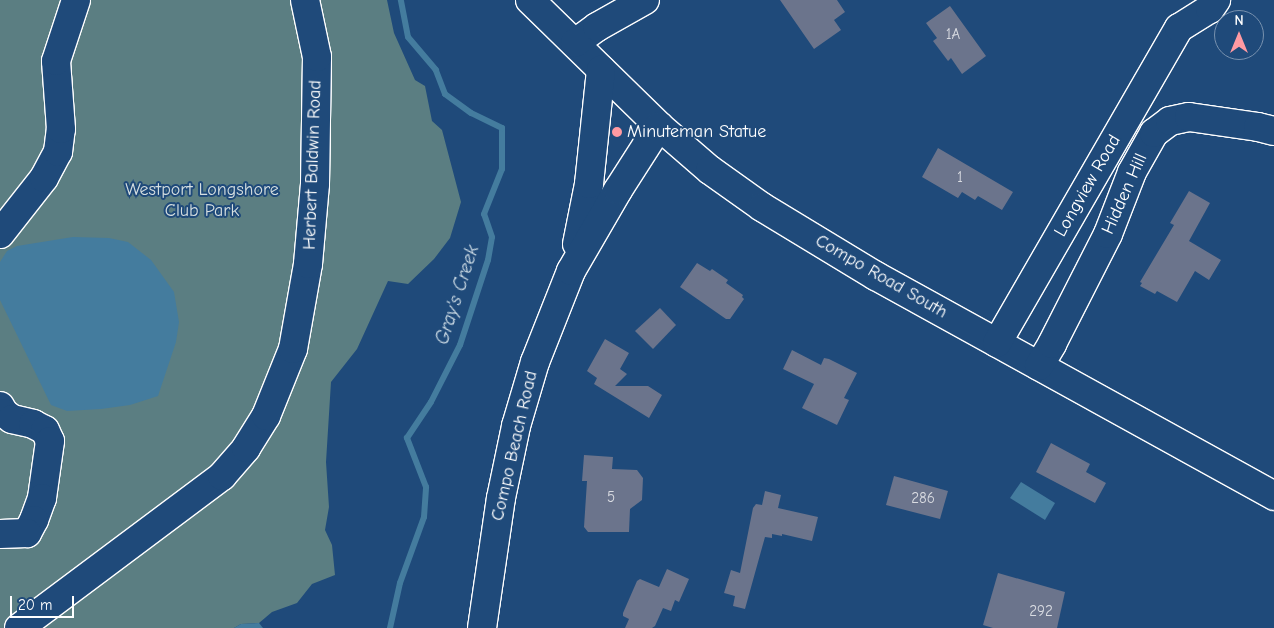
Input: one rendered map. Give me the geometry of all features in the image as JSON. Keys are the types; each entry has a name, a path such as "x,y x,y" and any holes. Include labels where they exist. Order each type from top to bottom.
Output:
{"street":[{"path":"0,234 33,193 58,152 61,129 56,61 76,0"},
{"name":"Herbert Baldwin Road","path":"19,628 222,476 246,448 266,416 293,348 308,264 315,184 317,57 305,0"},
{"name":"Compo Road South","path":"530,0 659,126 710,170 783,221 876,276 1274,496"},
{"path":"575,44 597,27 645,0"},
{"name":"Longview Road","path":"997,343 1178,28 1210,9 1216,0"},
{"name":"Compo Beach Road","path":"571,271 589,184 601,70"},
{"name":"Hidden Hill","path":"1039,366 1108,234 1132,172 1154,133 1170,121 1189,117 1258,127 1274,132"},
{"name":"Compo Beach Road","path":"482,628 501,498 516,426 535,362 571,271 618,190 659,126"},
{"path":"0,406 4,413 12,419 33,424 45,430 50,441 42,498 34,520 27,533 0,534"}],"green space":[{"name":"Westport Longshore Club Park","path":"0,0 387,0 394,33 415,80 425,86 432,121 442,130 461,202 450,238 434,259 408,284 388,281 357,349 331,382 326,462 329,507 325,530 332,545 335,575 312,584 297,603 272,612 259,623 241,624 234,628 0,628"}],"water":[{"path":"73,237 109,238 128,242 151,260 174,292 179,322 176,342 158,396 130,405 101,409 67,411 51,405 0,300 0,262 7,251 17,246"},
{"path":"1021,482 1055,503 1045,520 1010,498"},
{"path":"259,623 263,628 234,628 241,624"}],"building":[{"path":"780,0 837,0 845,12 834,20 841,30 814,49"},
{"path":"950,6 986,56 962,74 951,58 948,61 933,41 937,38 926,23"},
{"path":"938,148 1013,192 1002,210 978,196 975,200 962,192 958,198 922,177"},
{"path":"1189,191 1210,203 1189,241 1221,260 1209,280 1195,271 1177,302 1157,291 1155,294 1140,286 1142,283 1140,282 1174,225 1170,223"},
{"path":"697,263 710,271 712,269 728,280 726,283 743,295 744,299 730,319 726,319 680,287"},
{"path":"660,308 676,325 653,349 635,331"},
{"path":"605,339 629,353 620,369 627,374 615,386 648,386 662,395 649,418 594,384 597,378 587,371"},
{"path":"792,350 821,365 824,358 829,359 857,373 844,398 849,400 837,425 802,408 814,384 783,369"},
{"path":"1051,443 1090,464 1086,472 1106,483 1095,503 1036,472"},
{"path":"584,455 613,457 612,469 637,470 643,478 642,500 630,509 629,532 588,532 584,527 587,481 582,481"},
{"path":"894,476 948,491 940,519 886,505"},
{"path":"765,491 781,495 778,508 818,517 812,541 782,534 782,536 772,534 772,538 765,537 745,609 733,606 735,596 724,593 731,570 740,573 753,508 756,504 762,505"},
{"path":"667,569 689,579 679,602 675,600 671,611 663,608 655,626 652,628 625,628 629,619 623,616 623,613 637,581 640,579 659,587"},
{"path":"998,573 1065,592 1057,628 993,628 983,625"}],"waterway":[{"name":"Gray's Creek","path":"390,628 400,583 424,517 426,487 407,438 431,402 460,345 488,260 492,237 484,214 502,169 502,128 471,113 445,94 436,70 408,37 401,0"}],"place":[{"name":"Minuteman Statue","path":"617,132"}]}
